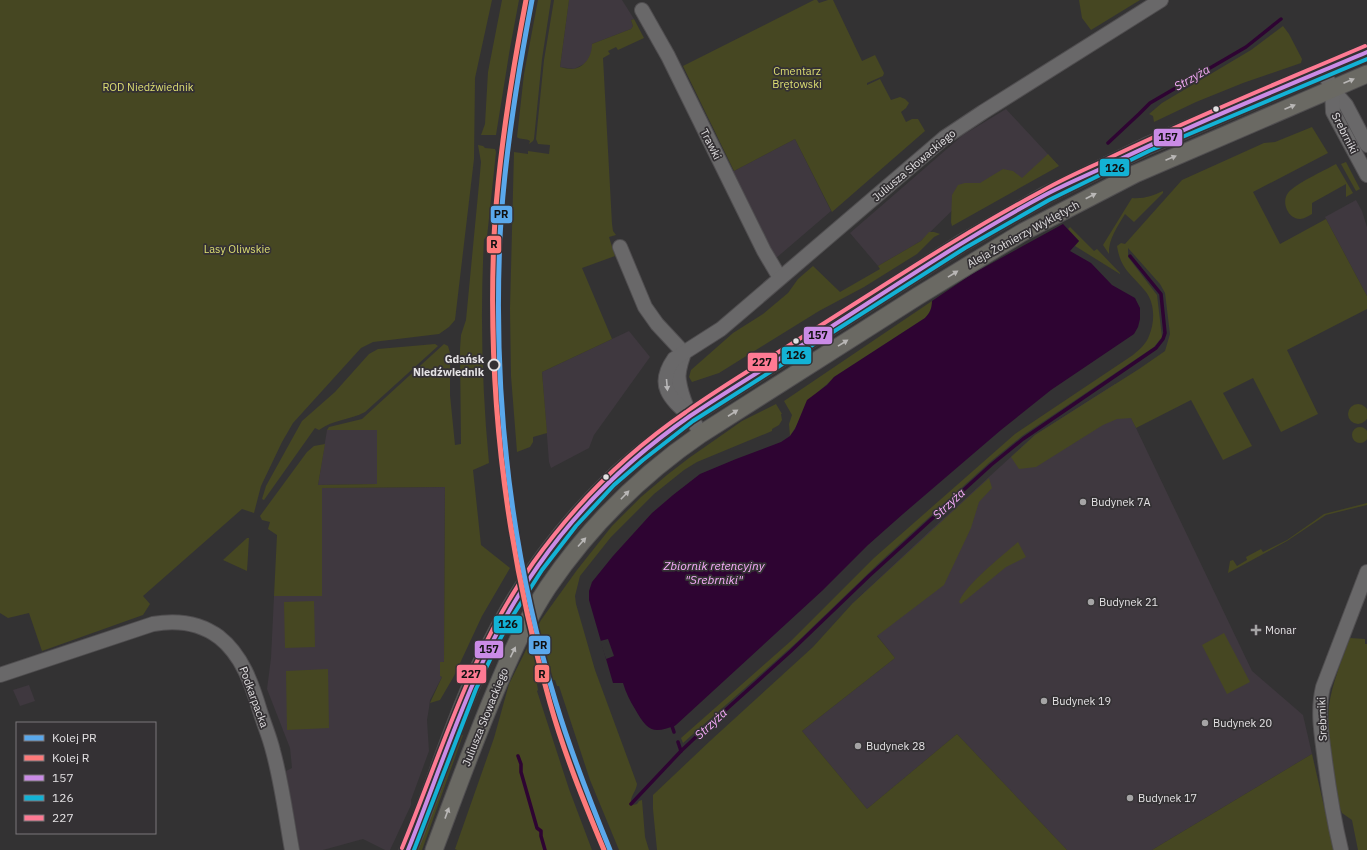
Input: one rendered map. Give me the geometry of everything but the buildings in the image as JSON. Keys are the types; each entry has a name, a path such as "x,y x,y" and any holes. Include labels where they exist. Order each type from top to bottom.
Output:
{"main road":[{"name":"Aleja Żołnierzy Wyklętych","path":"690,416 962,243 1046,195 1147,146 1367,52"},
{"name":"Aleja Żołnierzy Wyklętych","path":"701,434 918,296 1022,232 1135,174 1367,74"},
{"name":"Juliusza Słowackiego","path":"408,850 424,812 458,718 481,664 514,604 545,555 582,509 611,481 650,446 690,416"},
{"name":"Juliusza Słowackiego","path":"434,850 478,733 512,653 548,588 576,549 633,487 685,444 701,434"}],"street":[{"name":"Juliusza Słowackiego","path":"684,353 715,333 944,138 982,112 1161,0"},
{"name":"Trawki","path":"642,10 668,56 768,259 780,278"},
{"name":"Srebrniki","path":"1324,70 1332,89 1346,105 1367,145"},
{"name":"Srebrniki","path":"1332,89 1333,112 1367,175"},
{"path":"620,247 645,307 657,324 684,353 679,370 679,381 690,416 701,434"},
{"name":"Srebrniki","path":"1341,850 1331,802 1320,726 1320,705 1323,687 1367,572"},
{"name":"Podkarpacka","path":"0,675 153,624 171,622 192,624 207,630 220,638 231,648 242,663 250,680 273,751 292,850"}],"shaded area":[{"path":"569,0 622,0 634,19 631,20 633,26 631,29 592,44 589,59 584,64 574,69 560,67"},
{"path":"1006,109 1058,165 1031,178 966,197 921,241 878,266 850,233 963,135"},
{"path":"795,139 831,211 775,259 732,172"},
{"path":"1356,200 1362,211 1367,227 1367,296 1325,217"},
{"path":"629,331 650,357 594,435 589,448 551,468 549,462 542,372"},
{"path":"1115,384 1252,671 1303,715 1312,754 1152,850 1067,850 957,734 867,809 802,731 895,658 852,604 1035,435"},
{"path":"327,430 377,430 377,484 318,485"},
{"path":"445,487 444,662 440,662 440,676 442,677 430,700 427,720 429,751 411,800 411,805 390,850 385,850 363,839 323,850 300,850 286,771 292,768 290,748 267,689 271,658 274,596 322,596 322,488"},
{"path":"29,685 35,701 20,706 13,690"}],"green space":[{"path":"0,0 492,0 475,78 474,159 455,320 449,327 439,334 373,342 361,348 293,423 282,442 261,486 254,513 242,509 143,596 150,604 143,615 42,651 29,613 8,618 0,613"},
{"path":"502,0 519,0 496,135 481,135 485,124 488,72"},
{"path":"538,0 551,0 542,59 534,139 529,144 530,141 517,137 524,74"},
{"path":"554,0 569,0 560,67 573,69 578,68 587,60 591,52 592,44 631,29 633,26 631,20 634,19 644,38 618,50 616,47 608,51 610,54 603,58 612,224 613,231 616,235 609,237 615,256 582,268 612,339 542,372 547,433 533,437 533,442 530,447 517,452 511,376 510,309 514,152 528,154 528,151 549,154 550,145 538,144 536,139 544,60"},
{"name":"Cmentarz Brętowski","path":"814,0 817,0 819,3 833,0 862,61 875,55 884,73 883,76 867,83 867,85 880,79 891,100 900,97 909,103 901,112 906,122 912,119 918,119 925,131 832,212 795,139 734,171 683,66"},
{"path":"1079,0 1140,0 1091,30 1082,18"},
{"path":"1283,26 1289,34 1302,59 1301,63 1243,83 1196,102 1154,122 1153,116 1149,114 1162,103 1251,50"},
{"path":"1312,127 1328,153 1253,192 1280,244 1326,219 1367,296 1367,309 1287,350 1318,414 1281,432 1253,378 1223,393 1252,446 1223,460 1191,400 1136,428 1131,418 1117,419 1103,425 1036,467 1019,469 1011,457 1035,435 1165,351 1170,334 1165,293 1160,284 1128,248 1128,257 1157,295 1162,337 1154,347 1022,436 990,462 880,562 797,642 683,743 681,738 792,640 874,558 1015,434 1133,355 1142,347 1148,339 1151,331 1153,313 1151,302 1146,292 1124,267 1117,246 1121,243 1125,244 1182,180 1264,143 1275,142"},
{"path":"478,145 485,148 495,149 496,152 487,237 484,239 482,295 483,379 489,463 473,470 481,545 510,568 482,616 454,676 440,700 430,703 442,677 440,676 440,662 444,662 445,487 322,488 322,596 274,596 277,535 268,529 270,522 262,520 260,516 307,452 314,446 325,444 318,485 377,484 377,430 327,430 329,427 362,419 444,344 448,346 450,353 450,395 455,445 461,444 460,349 461,335 466,320 481,162"},
{"path":"1048,154 1059,166 952,226 952,195 958,185 965,183 980,183 1003,169 1013,171 1022,178"},
{"path":"1346,162 1360,189 1356,191 1341,164"},
{"path":"1336,164 1353,193 1346,197 1346,184 1312,203 1312,214 1302,219 1292,216 1287,209 1285,201 1288,193 1304,181"},
{"path":"1163,191 1163,193 1134,222 1125,214 1110,243 1109,254 1103,245 1132,198 1148,197"},
{"path":"1070,227 1094,251 1097,249 1120,274 1075,246 1079,241 1068,229"},
{"path":"929,232 940,234 934,237 917,254 864,287 819,311 719,373 692,382 689,377 691,370 733,333 763,314 788,293 798,279 813,266 840,292 880,269 878,266 921,241"},
{"path":"932,301 932,306 925,318 834,377 820,390 810,402 790,436 789,424 792,415 784,401"},
{"path":"435,344 438,346 365,412 330,424 319,430 315,428 264,500 262,499 266,486 302,421 335,392 369,354 378,349"},
{"path":"776,404 782,414 782,420 779,425 772,429 772,431 697,462 684,470 654,494 611,537 580,576 575,596 576,604 595,670 637,784 631,799 631,804 637,804 642,800 645,837 649,850 619,850 590,780 559,686 557,686 555,680 537,684 537,691 569,789 592,850 455,849 494,738 509,684 541,620 577,570 612,526 641,497 667,475 742,421"},
{"path":"1358,404 1365,407 1368,414 1365,421 1358,424 1351,421 1348,414 1351,407"},
{"path":"1357,427 1363,427 1368,432 1366,441 1363,443 1357,443 1352,438 1352,432"},
{"path":"989,478 992,488 979,502 971,528 944,585 877,636 895,658 802,731 867,809 957,734 1067,850 657,850 653,795 813,647 852,604"},
{"path":"1367,503 1367,505 1326,515 1287,541 1228,573 1230,561 1233,560 1237,566 1247,560 1246,557 1261,549 1263,552 1287,540 1324,514"},
{"path":"247,538 249,538 247,571 223,560"},
{"path":"1018,542 1026,557 1006,567 961,604 959,602 969,587 985,570"},
{"path":"314,601 315,647 285,648 284,602"},
{"path":"1224,633 1250,682 1227,694 1202,645"},
{"path":"1350,638 1365,639 1365,644 1367,644 1367,850 1358,850 1352,820 1342,813 1339,805 1331,755 1328,717 1329,706 1332,689"},
{"path":"328,669 329,728 287,730 286,671"},
{"path":"461,734 463,735 422,850 417,850"},
{"path":"1312,754 1334,850 1152,850"}],"water":[{"name":"Zbiornik retencyjny \"Srebrniki\"","path":"1063,224 1079,241 1070,251 1091,263 1112,285 1135,298 1140,308 1140,319 1134,334 1051,390 1001,430 868,545 823,590 676,725 661,730 651,729 647,726 631,703 623,683 613,683 589,600 589,591 592,582 613,556 652,513 700,474 781,442 790,436 795,429 807,400 827,385 834,377 925,318 932,306 932,301 972,274"}],"pier":[{"path":"608,639 614,656 606,659 600,641"}],"waterway":[{"name":"Strzyża","path":"1108,143 1150,103 1246,47 1281,19"},
{"name":"Strzyża","path":"631,804 700,733 791,651 869,576 991,465 1023,439 1156,348 1163,339 1165,333 1161,294 1130,256"},
{"name":"Strzyża","path":"674,724 672,726 674,732"},
{"name":"Strzyża","path":"678,742 681,751"},
{"path":"518,756 537,828 541,831 545,850"}],"rail line":[{"name":"R","path":"526,0 506,118 496,207 493,296 497,414 511,530 535,646 550,703 568,759 604,850"},
{"name":"PR","path":"532,0 512,118 500,237 499,355 508,472 516,531 540,646 568,740 610,850"}],"transit line":[{"name":"227","path":"402,848 459,702 492,631 511,597 533,563 566,520 622,462 664,428 731,382 923,260 1012,207 1064,179 1166,132 1232,102 1365,46"},
{"name":"157","path":"408,850 464,704 480,668 516,599 538,566 571,523 607,484 647,448 690,416 735,386 812,339 956,247 1045,195 1198,124 1367,52"},
{"name":"126","path":"414,850 476,689 512,617 542,570 576,526 614,485 643,460 693,421 965,248 1049,200 1149,151 1367,59"}],"place":[{"name":"Gdańsk Niedźwiednik","path":"494,365"},
{"name":"Budynek 7A","path":"1083,502"},
{"name":"Budynek 21","path":"1091,602"},
{"name":"Monar","path":"1256,630"},
{"name":"Budynek 19","path":"1044,701"},
{"name":"Budynek 20","path":"1205,723"},
{"name":"Budynek 28","path":"858,746"},
{"name":"Budynek 17","path":"1130,798"}],"park label":[{"name":"ROD Niedźwiednik","path":"148,87"},
{"name":"Lasy Oliwskie","path":"237,249"}]}
